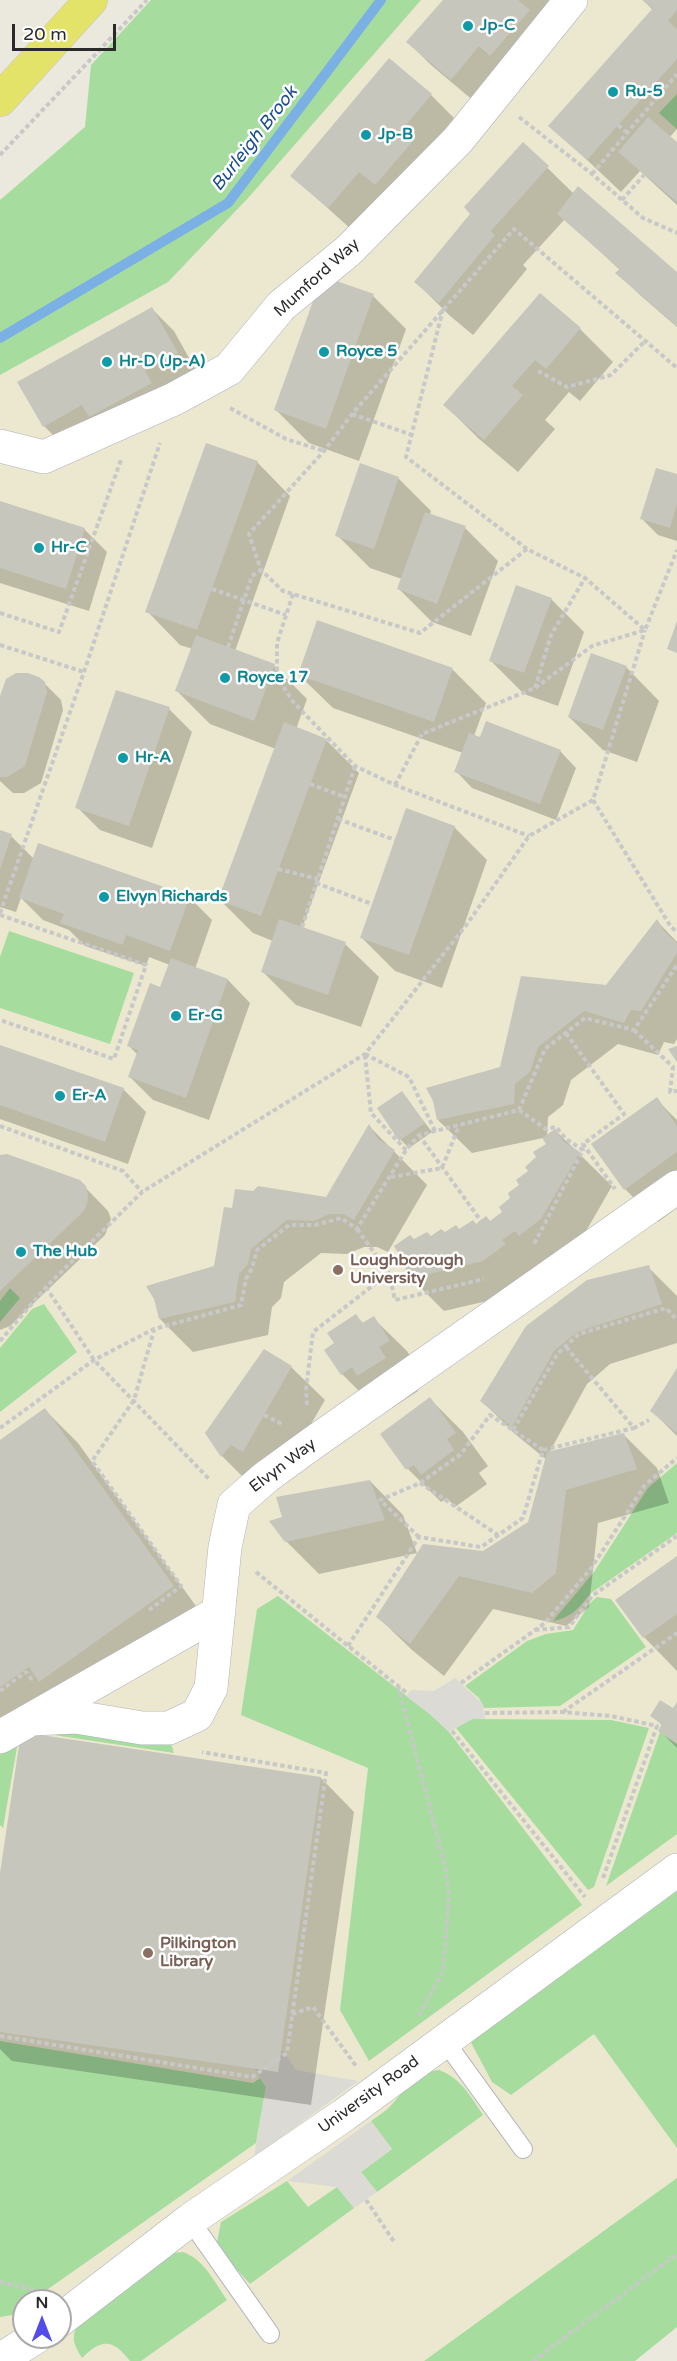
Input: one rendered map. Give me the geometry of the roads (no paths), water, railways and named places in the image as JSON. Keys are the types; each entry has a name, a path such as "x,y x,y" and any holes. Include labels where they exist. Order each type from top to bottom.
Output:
{"main road":[{"path":"0,100 91,0"}],"street":[{"name":"Mumford Way","path":"0,446 44,457 137,416 229,369 281,306 348,251 458,141 571,0"},
{"name":"Elvyn Way","path":"0,1737 32,1719 76,1717 142,1728 169,1728 197,1714 211,1688 225,1547 234,1505 266,1477 310,1445 677,1186"},
{"path":"32,1719 219,1612"},
{"name":"University Road","path":"72,2311 190,2220 344,2115 444,2040 600,1915 677,1870"},
{"path":"0,2360 17,2349"}],"lane":[{"path":"444,2040 523,2150"},
{"path":"190,2220 270,2334"}],"waterway":[{"name":"Burleigh Brook","path":"0,338 228,203 381,0"}],"place":[{"name":"Jp-C","path":"468,26"},
{"name":"Ru-5","path":"613,92"},
{"name":"Jp-B","path":"366,135"},
{"name":"Royce 5","path":"324,352"},
{"name":"Hr-D (Jp-A)","path":"107,362"},
{"name":"Hr-C","path":"39,548"},
{"name":"Royce 17","path":"225,678"},
{"name":"Hr-A","path":"123,758"},
{"name":"Elvyn Richards","path":"104,897"},
{"name":"Er-G","path":"176,1016"},
{"name":"Er-A","path":"60,1096"},
{"name":"The Hub","path":"21,1252"},
{"name":"Loughborough University","path":"338,1270"},
{"name":"Pilkington Library","path":"148,1953"}]}
